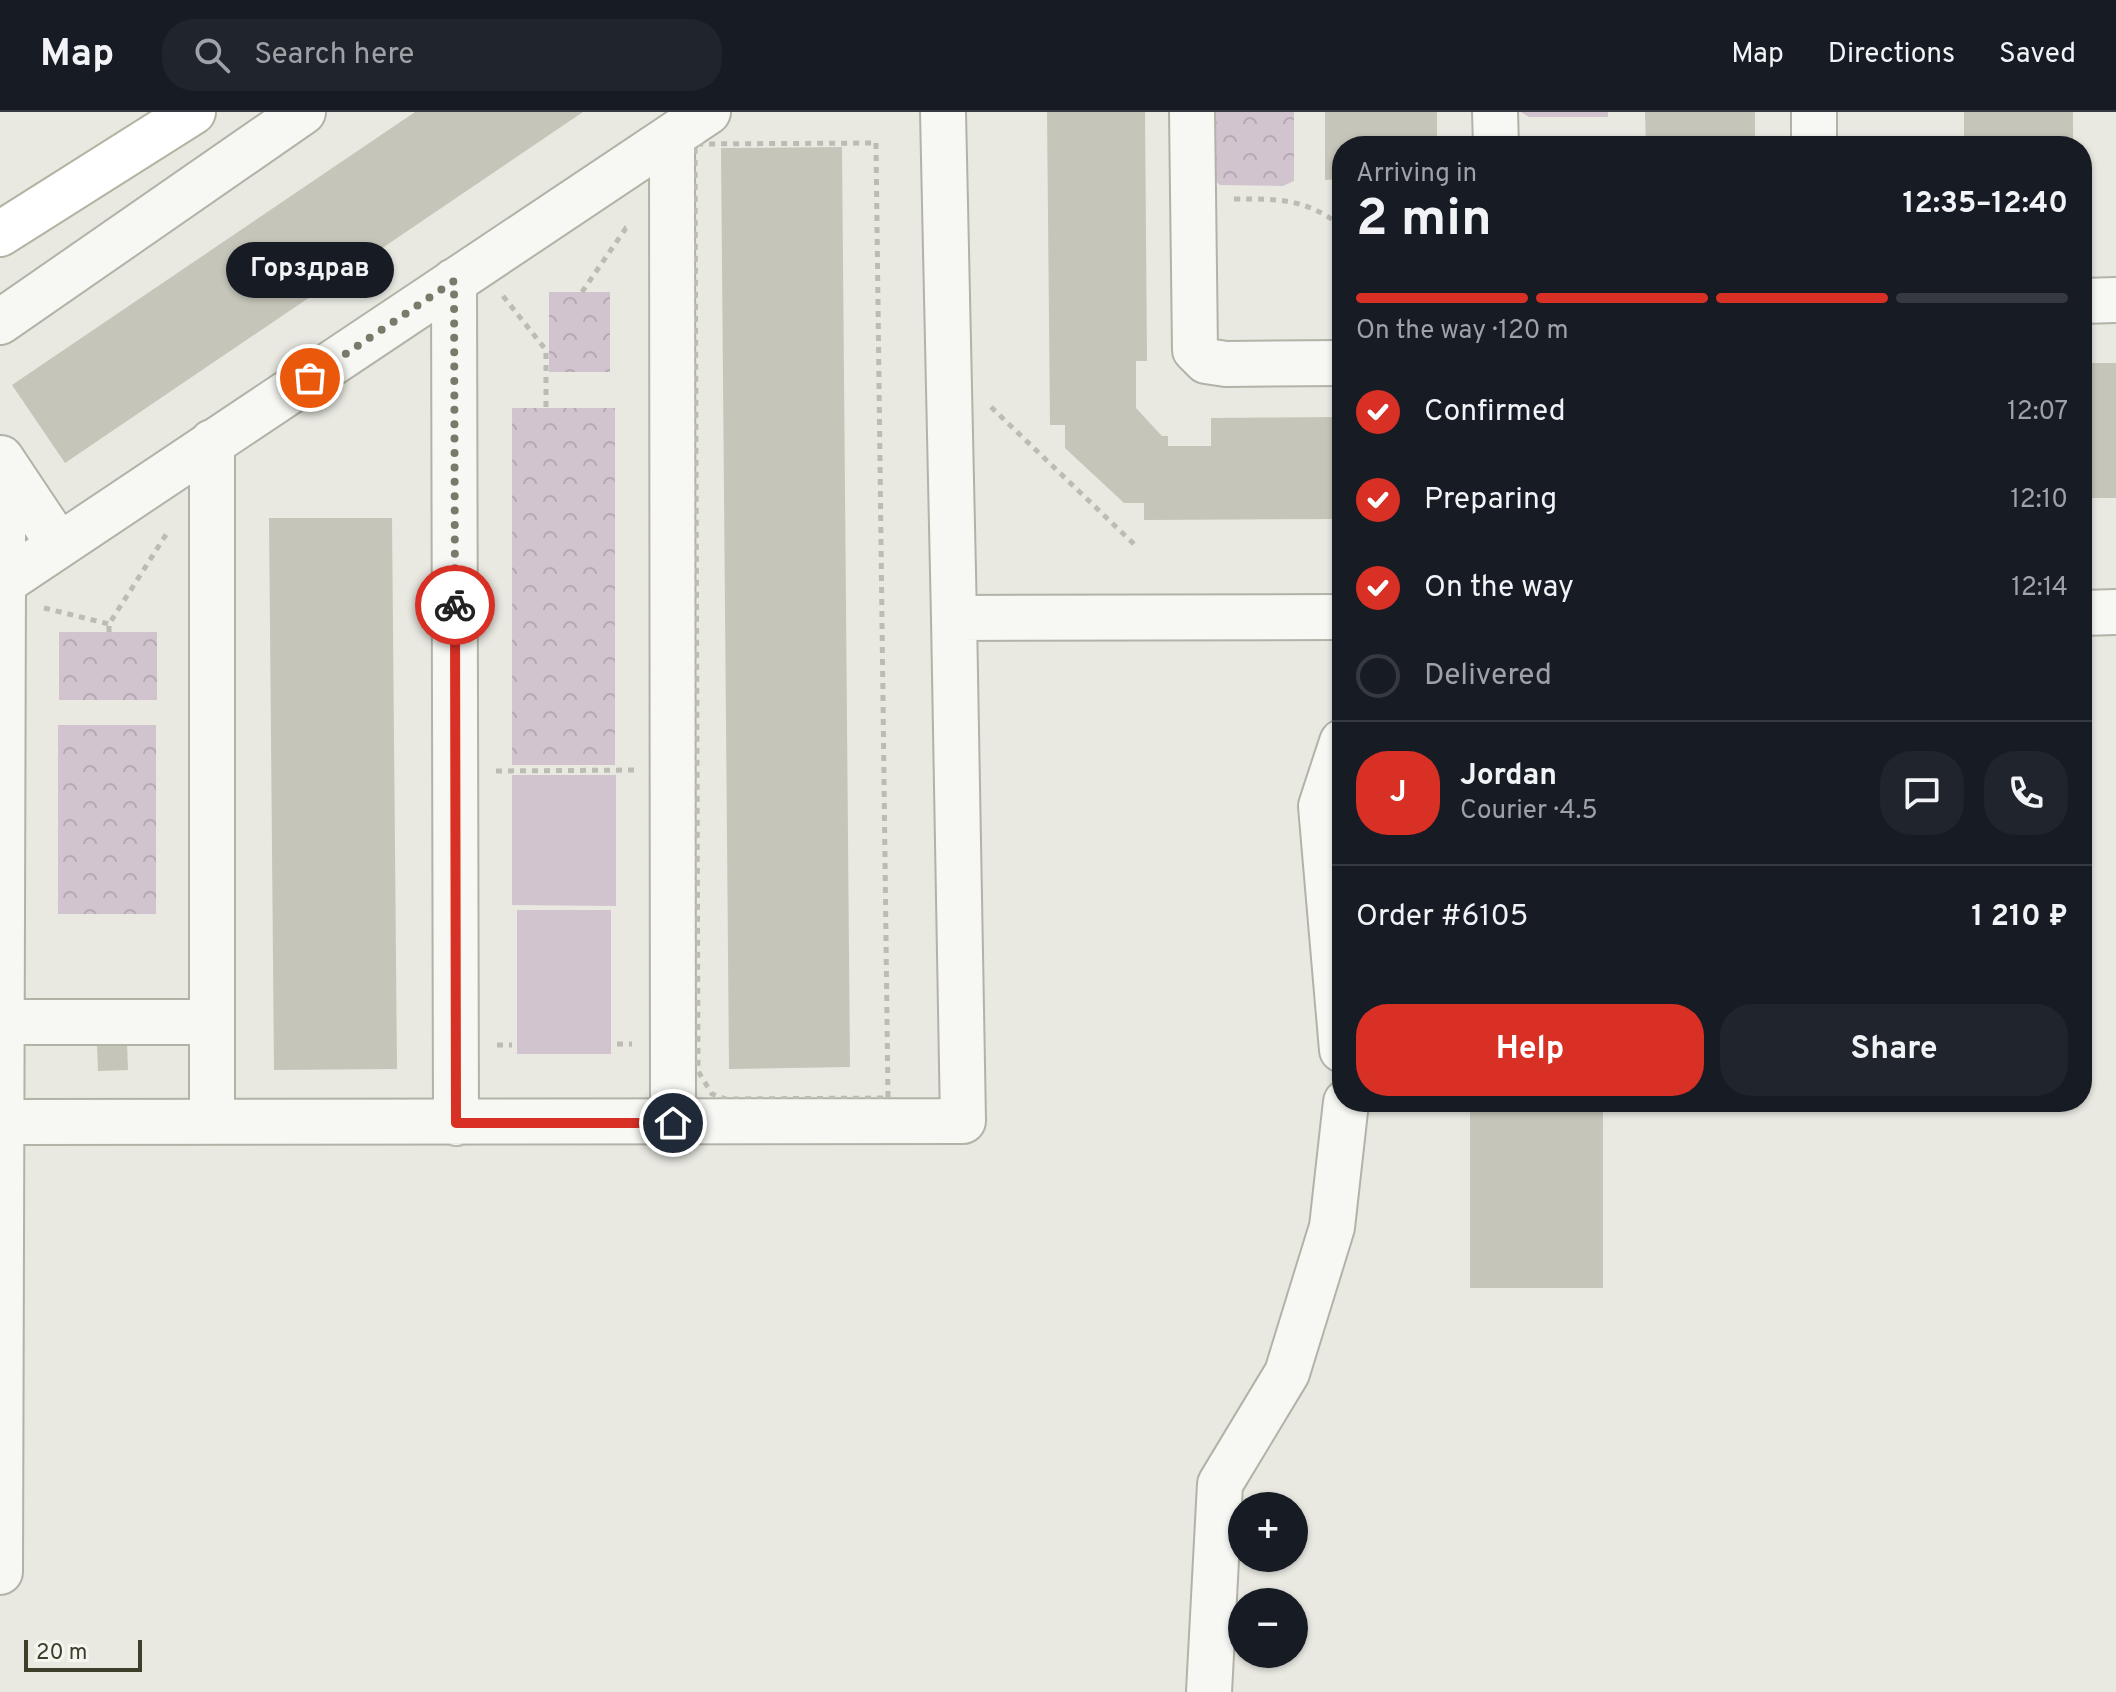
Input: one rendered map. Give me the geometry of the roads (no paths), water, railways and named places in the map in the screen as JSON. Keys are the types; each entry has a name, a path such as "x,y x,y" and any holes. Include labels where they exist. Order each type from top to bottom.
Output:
{"main road":[{"path":"0,234 193,112"}],"lane":[{"path":"0,322 303,112"},
{"path":"2,1122 963,1121 943,112"},
{"path":"1192,112 1195,350 1206,361 1226,364 1332,363"},
{"path":"1495,112 1496,136"},
{"path":"1814,112 1814,136"},
{"path":"673,1123 684,770 690,124"},
{"path":"3,591 59,545 690,124"},
{"path":"456,1123 455,771 466,273"},
{"path":"2092,301 2116,300"},
{"path":"212,442 212,1122"},
{"path":"2,459 59,545"},
{"path":"0,1572 2,459"},
{"path":"2092,613 2116,612"},
{"path":"954,618 1332,617"},
{"path":"1332,772 1321,806 1332,934"},
{"path":"2,1022 212,1022"},
{"path":"1209,1692 1220,1484 1287,1373 1332,1227 1345,1112"}],"place":[{"name":"Горздрав","path":"310,378"}]}
